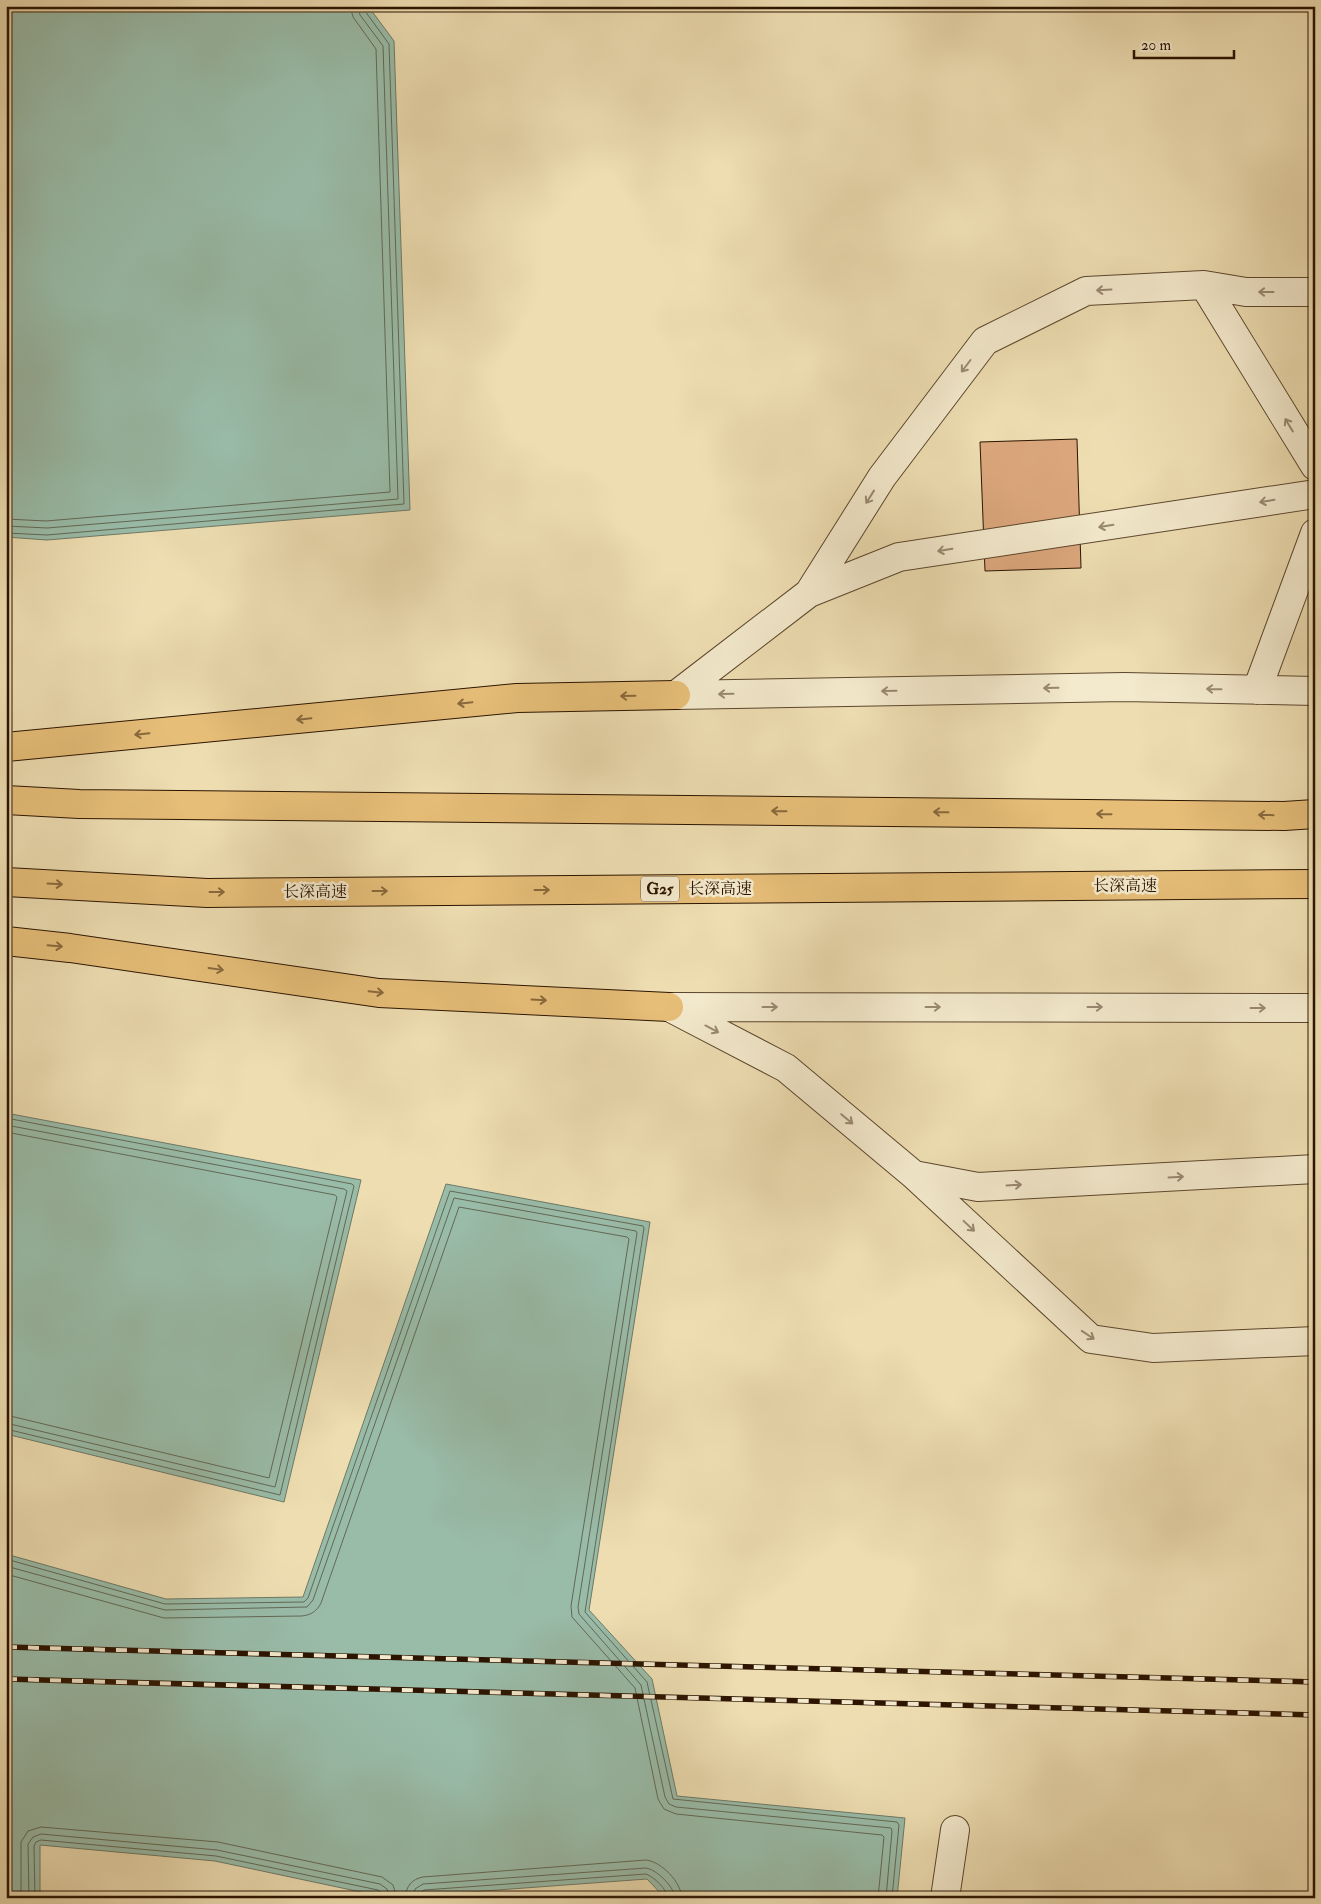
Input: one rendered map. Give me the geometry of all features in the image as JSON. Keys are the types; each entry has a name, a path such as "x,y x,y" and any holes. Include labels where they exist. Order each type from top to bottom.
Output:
{"highway":[{"path":"6,747 517,698 676,695"},
{"path":"6,800 79,804 1284,816 1315,814"},
{"name":"长深高速","path":"6,882 207,892 1315,884"},
{"path":"6,942 70,948 379,993 669,1006"}],"street":[{"path":"809,593 882,478 985,341 1086,291 1204,285 1246,292 1315,292"},
{"path":"1204,285 1315,466"},
{"path":"676,695 809,593 899,557 1315,494"},
{"path":"1257,690 1315,534"},
{"path":"676,695 1124,687 1315,690"},
{"path":"669,1006 1315,1008"},
{"path":"669,1006 786,1068 914,1175 1091,1339 1153,1348 1315,1341"},
{"path":"914,1175 978,1187 1315,1169"},
{"path":"945,1898 955,1830"}],"water":[{"path":"6,6 368,6 394,41 410,510 47,540 6,537"},
{"path":"6,1113 361,1180 284,1502 6,1434"},
{"path":"446,1184 650,1222 589,1610 652,1679 677,1796 905,1818 897,1898 665,1898 647,1879 389,1898 215,1861 40,1845 40,1898 6,1898 6,1554 166,1599 303,1597"}],"building":[{"path":"1077,439 1081,568 985,571 980,442"}],"railway":[{"path":"6,1647 1315,1682"},
{"path":"6,1679 1315,1715"}]}
